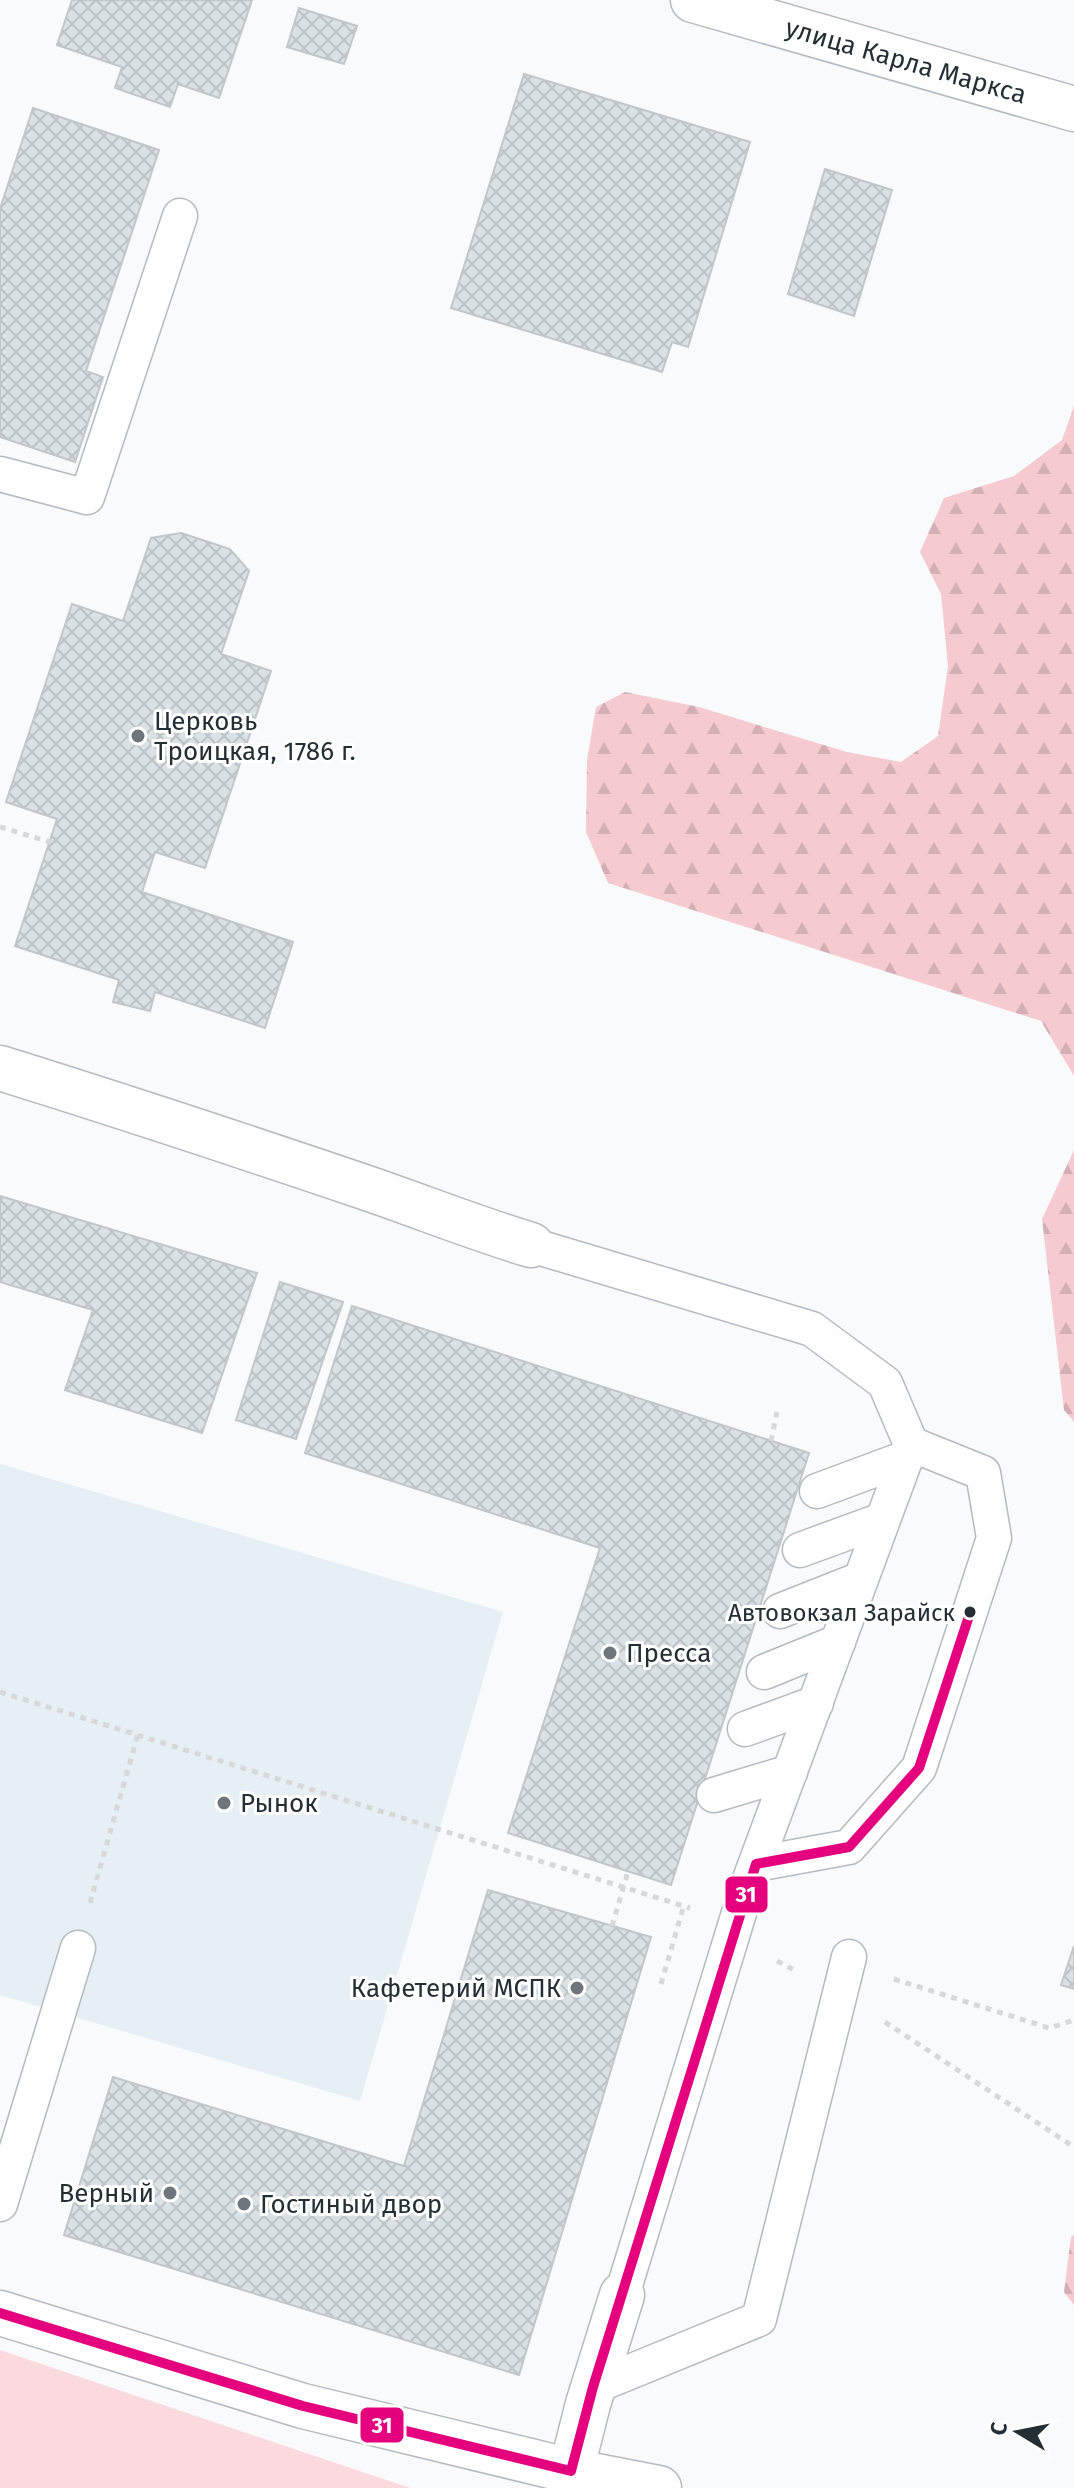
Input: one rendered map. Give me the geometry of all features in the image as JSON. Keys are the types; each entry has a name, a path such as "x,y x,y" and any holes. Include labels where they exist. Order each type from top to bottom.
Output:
{"street":[{"name":"улица Карла Маркса","path":"693,0 1074,109"},
{"path":"0,1068 136,1110 531,1245"},
{"path":"571,2471 622,2295"},
{"path":"0,2313 303,2406 571,2471 659,2488"}],"lane":[{"path":"0,474 87,497 180,216"},
{"path":"531,1245 812,1329 885,1383 909,1451 756,1864 622,2295"},
{"path":"756,1864 849,1847 919,1768 994,1538 983,1473 909,1451 817,1491"},
{"path":"800,1550 882,1520"},
{"path":"780,1611 861,1579"},
{"path":"764,1672 838,1642"},
{"path":"745,1729 816,1703"},
{"path":"714,1795 790,1772"},
{"path":"0,2204 78,1948"},
{"path":"593,2387 759,2319 849,1957"}],"path":[{"path":"0,827 50,842"},
{"path":"771,1441 777,1412"},
{"path":"0,1692 684,1905"},
{"path":"78,1948 138,1734"},
{"path":"612,1926 629,1868"},
{"path":"924,1989 1049,2028 1074,2020"},
{"path":"909,2037 1074,2147"}],"shaded area":[{"name":"Рынок","path":"0,1464 503,1612 360,2101 0,1995"},
{"path":"0,2350 410,2488 0,2488"}],"green space":[{"path":"1074,406 1074,1076 1041,1021 608,883 586,832 587,760 596,707 625,692 699,707 847,752 901,762 938,736 948,666 941,594 920,552 944,498 1014,476 1062,440"},
{"path":"1074,1150 1074,1422 1064,1410 1042,1219"},
{"path":"1074,2235 1074,2305 1064,2292 1071,2237"}],"building":[{"path":"72,0 252,0 219,98 178,84 170,107 115,88 122,67 57,45"},
{"path":"299,8 357,26 344,64 287,47"},
{"path":"524,74 750,142 688,347 672,342 662,372 451,308"},
{"path":"33,108 159,150 86,371 103,377 75,462 0,437 0,209"},
{"path":"825,169 892,190 854,316 788,294"},
{"name":"Церковь Троицкая, 1786 г.","path":"181,533 230,549 249,571 221,654 271,671 205,868 155,852 142,892 293,942 265,1028 155,992 150,1011 113,1002 119,980 15,946 57,819 6,802 72,604 123,621 151,538"},
{"path":"0,1196 257,1273 202,1433 65,1390 93,1310 0,1282"},
{"path":"280,1282 343,1302 296,1439 236,1420"},
{"path":"352,1306 809,1453 671,1885 508,1833 600,1548 305,1453"},
{"path":"488,1890 651,1937 519,2375 64,2235 113,2077 404,2166"},
{"path":"1074,1946 1074,1989 1061,1985"}],"transit line":[{"name":"31","path":"0,2313 303,2406 571,2471 593,2387 756,1864 849,1847 919,1768 971,1610"}],"place":[{"name":"Церковь Троицкая, 1786 г.","path":"138,736"},
{"name":"Автовокзал Зарайск","path":"970,1612"},
{"name":"Пресса","path":"610,1653"},
{"name":"Рынок","path":"224,1803"},
{"name":"Кафетерий МСПК","path":"577,1988"},
{"name":"Верный","path":"170,2193"},
{"name":"Гостиный двор","path":"244,2204"}]}
